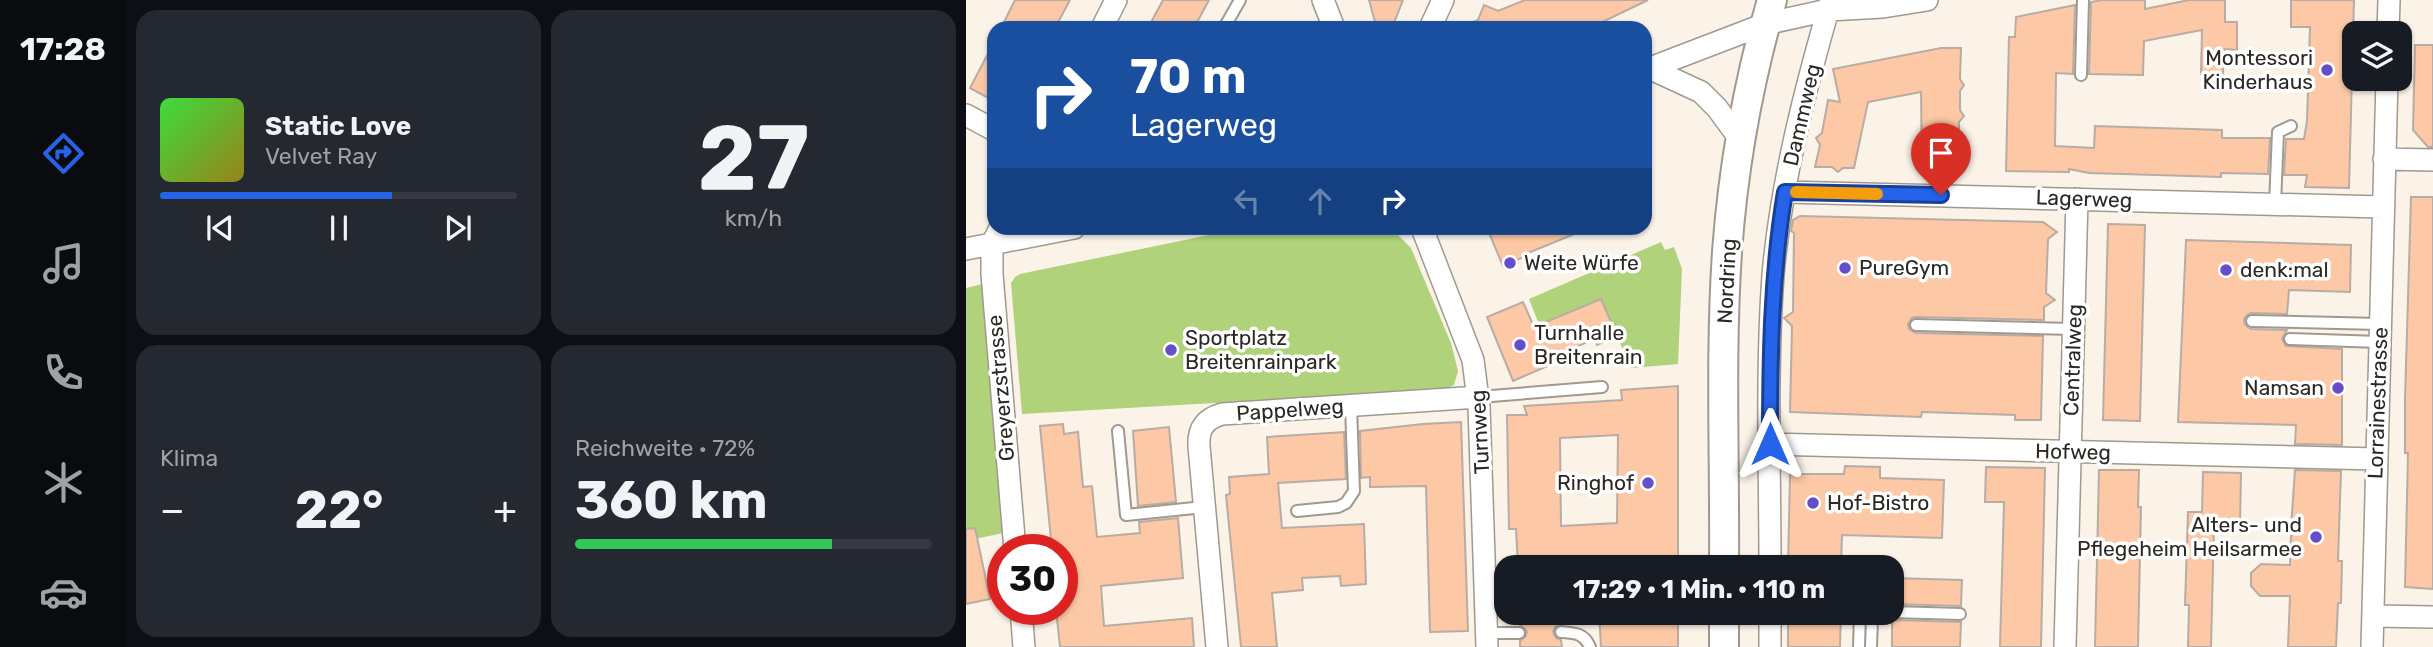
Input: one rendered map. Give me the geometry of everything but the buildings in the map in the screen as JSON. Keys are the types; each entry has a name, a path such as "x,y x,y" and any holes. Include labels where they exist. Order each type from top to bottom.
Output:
{"main road":[{"name":"Nordring","path":"1724,555 1727,250 1742,142 1769,12"},
{"path":"1724,625 1724,647"}],"street":[{"path":"1106,21 1116,0"},
{"path":"1323,0 1331,21"},
{"path":"1433,21 1443,0"},
{"path":"1652,67 1769,12 1829,5 1883,7 1927,0"},
{"path":"2388,21 2389,0"},
{"name":"Dammweg","path":"1770,555 1771,320 1775,262 1785,192 1829,5"},
{"path":"1652,71 1701,92 1717,108 1742,142"},
{"name":"Lorrainestrasse","path":"2372,647 2387,91"},
{"path":"966,115 987,126"},
{"path":"2384,159 2433,160"},
{"name":"Lagerweg","path":"1785,192 2382,207"},
{"name":"Centralweg","path":"2066,647 2077,199"},
{"name":"Turnweg","path":"1425,235 1473,360 1479,397 1487,640"},
{"path":"966,249 996,236"},
{"name":"Greyerzstrasse","path":"996,236 1014,534"},
{"name":"Pappelweg","path":"1217,647 1199,439 1201,428 1211,417 1222,414 1479,397"},
{"name":"Hofweg","path":"1770,444 2376,459"},
{"path":"2373,616 2433,617"},
{"path":"1022,625 1024,647"},
{"path":"1770,625 1770,647"}],"lane":[{"path":"1228,21 1240,0"},
{"path":"2081,75 2084,0"},
{"path":"2275,204 2278,132 2291,126"},
{"path":"2252,321 2380,333"},
{"path":"1916,325 2074,329"},
{"path":"2290,340 2380,333"},
{"path":"1479,397 1602,387"},
{"path":"1297,511 1338,507 1346,503 1354,491 1351,406"},
{"path":"1118,430 1126,514 1204,507"},
{"path":"1904,612 1960,614"},
{"path":"1859,647 1860,625"},
{"path":"1871,647 1872,625"},
{"path":"1561,632 1579,634 1586,638 1590,647"},
{"path":"1487,640 1520,633"}],"green space":[{"path":"1209,235 1398,235 1411,248 1451,343 1458,371 1454,385 1443,390 1022,414 1011,283 1020,274"},
{"path":"1661,242 1665,250 1674,247 1682,269 1678,364 1631,368 1601,299 1539,324 1529,299"},
{"path":"983,284 1003,533 987,534 987,536 966,541 966,288"}],"slow traffic":[{"path":"1796,192 1877,194"}],"place":[{"name":"Montessori Kinderhaus","path":"2327,70"},
{"name":"Weite Würfe","path":"1510,263"},
{"name":"PureGym","path":"1845,268"},
{"name":"denk:mal","path":"2226,270"},
{"name":"Turnhalle Breitenrain","path":"1520,345"},
{"name":"Sportplatz Breitenrainpark","path":"1171,350"},
{"name":"Namsan","path":"2338,388"},
{"name":"Ringhof","path":"1648,483"},
{"name":"Hof-Bistro","path":"1813,503"},
{"name":"Alters- und Pflegeheim Heilsarmee","path":"2316,537"}],"route":[{"path":"1770,444 1771,320 1785,192 1941,195"}]}
